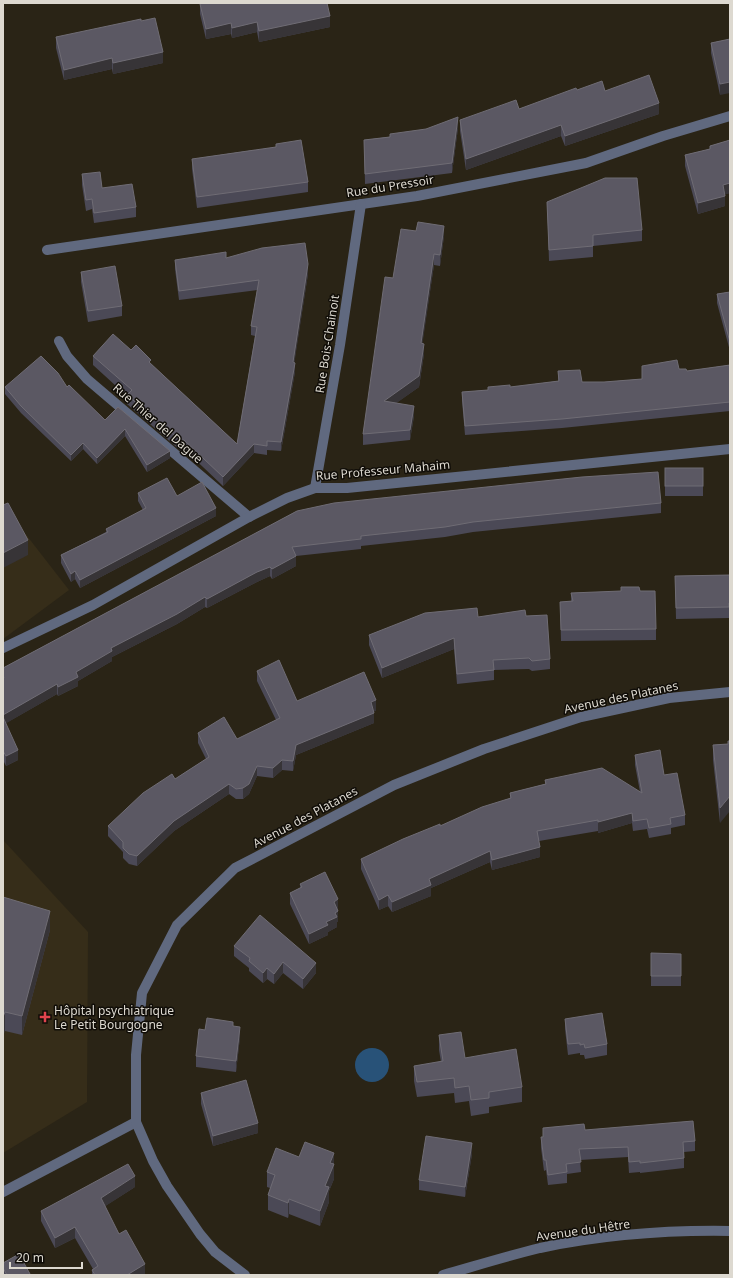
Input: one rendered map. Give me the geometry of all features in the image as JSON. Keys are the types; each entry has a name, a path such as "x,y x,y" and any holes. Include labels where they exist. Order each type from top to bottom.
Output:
{"street":[{"name":"Rue du Pressoir","path":"47,250 417,196 586,163 664,136 730,116"},
{"name":"Rue Bois-Chainoit","path":"315,488 340,345 361,204"},
{"name":"Rue Thier del Dague","path":"59,341 67,356 87,379 249,517"},
{"name":"Rue Professeur Mahaim","path":"3,648 93,605 249,517 287,498 315,488 347,488 730,449"},
{"name":"Avenue des Platanes","path":"245,1275 214,1252 167,1186 153,1161 136,1122 136,1055 142,993 177,925 235,868 394,784 484,749 581,717 669,698 730,692"},
{"path":"3,1192 136,1122"},
{"name":"Avenue du Hêtre","path":"443,1275 540,1248 592,1239 683,1230 730,1231"}],"shaded area":[{"path":"3,505 69,590 3,639"},
{"name":"Hôpital psychiatrique Le Petit Bourgogne","path":"3,840 88,932 87,1102 3,1153"}],"water":[{"path":"375,1048 382,1050 387,1055 389,1065 387,1075 382,1080 369,1082 362,1080 357,1075 355,1062 357,1055 362,1050"}],"building":[{"path":"327,3 330,16 259,31 257,22 232,28 231,23 206,29 200,4"},
{"path":"155,18 163,52 113,63 112,58 64,70 56,37 141,19 141,21"},
{"path":"730,39 730,82 720,84 711,43"},
{"path":"649,75 659,103 565,136 561,125 466,159 460,120 516,100 519,109 576,88 577,90 602,81 605,91"},
{"path":"458,117 452,163 365,174 364,140 390,137 390,134 426,129"},
{"path":"301,140 308,182 197,197 192,159 276,147 276,144"},
{"path":"730,140 730,183 723,185 725,196 698,203 685,155 710,149 710,146"},
{"path":"100,172 102,188 132,184 136,207 94,213 92,199 86,200 82,174"},
{"path":"605,178 637,178 642,230 593,235 593,246 549,250 547,202"},
{"path":"418,222 444,226 440,255 434,254 421,343 424,344 419,376 384,401 414,406 410,430 363,434 385,277 393,278 401,229 416,231"},
{"path":"305,243 308,264 293,362 295,363 281,442 267,441 267,446 254,444 223,477 184,440 181,441 127,395 132,390 93,356 113,334 131,350 136,345 151,360 149,362 237,444 257,327 251,326 259,280 179,291 175,260 226,252 226,258 262,248"},
{"path":"115,266 122,306 88,311 81,272"},
{"path":"730,292 730,342 717,294"},
{"path":"41,356 58,373 67,387 69,385 105,420 118,407 170,451 147,465 125,429 97,458 83,443 71,455 21,406 5,387"},
{"path":"677,360 679,369 686,369 687,371 730,365 730,402 562,419 465,426 462,392 488,390 488,387 510,385 510,387 559,381 558,371 580,370 582,382 642,379 642,366"},
{"path":"665,468 703,468 703,486 665,486"},
{"path":"658,472 661,503 473,522 445,527 361,536 361,539 292,547 296,556 272,569 270,567 257,572 207,599 205,597 177,614 111,648 112,651 76,672 78,677 58,687 57,684 3,715 3,668 297,511 334,503 582,477"},
{"path":"167,478 177,496 202,482 216,508 80,580 75,571 71,574 61,555 108,532 106,529 146,508 138,493"},
{"path":"8,503 28,540 3,553 3,505"},
{"path":"730,575 729,607 676,608 675,576"},
{"path":"621,587 639,587 640,591 655,591 656,629 561,630 560,602 573,601 571,593 621,591"},
{"path":"477,608 478,617 525,610 526,616 547,615 550,659 532,661 529,658 493,660 494,670 457,674 454,638 382,668 369,635 425,613"},
{"path":"279,660 297,701 364,672 376,700 371,702 374,713 296,745 293,761 282,760 273,768 257,766 249,784 243,788 236,789 229,784 174,821 137,856 129,854 123,848 123,842 108,826 143,793 172,774 175,779 209,757 198,733 224,717 237,739 280,718 257,671"},
{"path":"3,717 18,750 6,756 3,751"},
{"path":"728,741 730,741 730,796 720,808 713,745 728,744"},
{"path":"660,750 664,775 677,773 685,815 670,818 671,824 649,828 647,819 633,821 632,813 598,822 598,820 537,831 540,847 492,860 490,851 429,879 431,885 392,902 388,895 379,900 361,859 403,839 440,824 440,826 482,807 511,798 510,793 546,784 545,780 602,768 642,793 635,755"},
{"path":"325,872 338,899 334,902 338,911 335,913 337,917 326,922 328,925 309,934 290,893 302,887 300,884"},
{"path":"3,897 50,911 22,1016 5,1012 3,1017"},
{"path":"260,915 316,963 303,979 283,962 274,974 267,968 263,973 249,961 250,958 234,946"},
{"path":"651,953 681,954 681,976 651,976"},
{"path":"602,1013 607,1044 585,1048 584,1044 580,1045 580,1043 568,1044 565,1019"},
{"path":"207,1018 233,1022 233,1026 240,1027 236,1061 196,1056 199,1029 205,1030"},
{"path":"461,1032 465,1058 516,1049 522,1087 489,1092 489,1098 471,1100 469,1086 455,1088 454,1078 417,1082 414,1066 443,1061 439,1035"},
{"path":"246,1080 258,1123 213,1136 201,1093"},
{"path":"693,1121 695,1141 683,1142 684,1158 640,1163 640,1161 629,1162 628,1147 579,1149 581,1162 566,1164 567,1172 548,1175 546,1160 544,1160 541,1137 543,1137 543,1128 584,1124 585,1130"},
{"path":"426,1136 472,1143 465,1187 419,1180"},
{"path":"305,1142 334,1153 330,1163 334,1164 325,1186 329,1187 320,1211 289,1199 288,1203 268,1195 275,1175 267,1172 276,1148 299,1157"},
{"path":"128,1164 135,1176 101,1198 119,1234 126,1230 145,1264 127,1275 95,1275 92,1270 98,1266 75,1227 55,1238 41,1211"},
{"path":"19,1254 30,1274 7,1275 3,1268 3,1263"}],"place":[{"name":"Hôpital psychiatrique Le Petit Bourgogne","path":"45,1017"}]}
